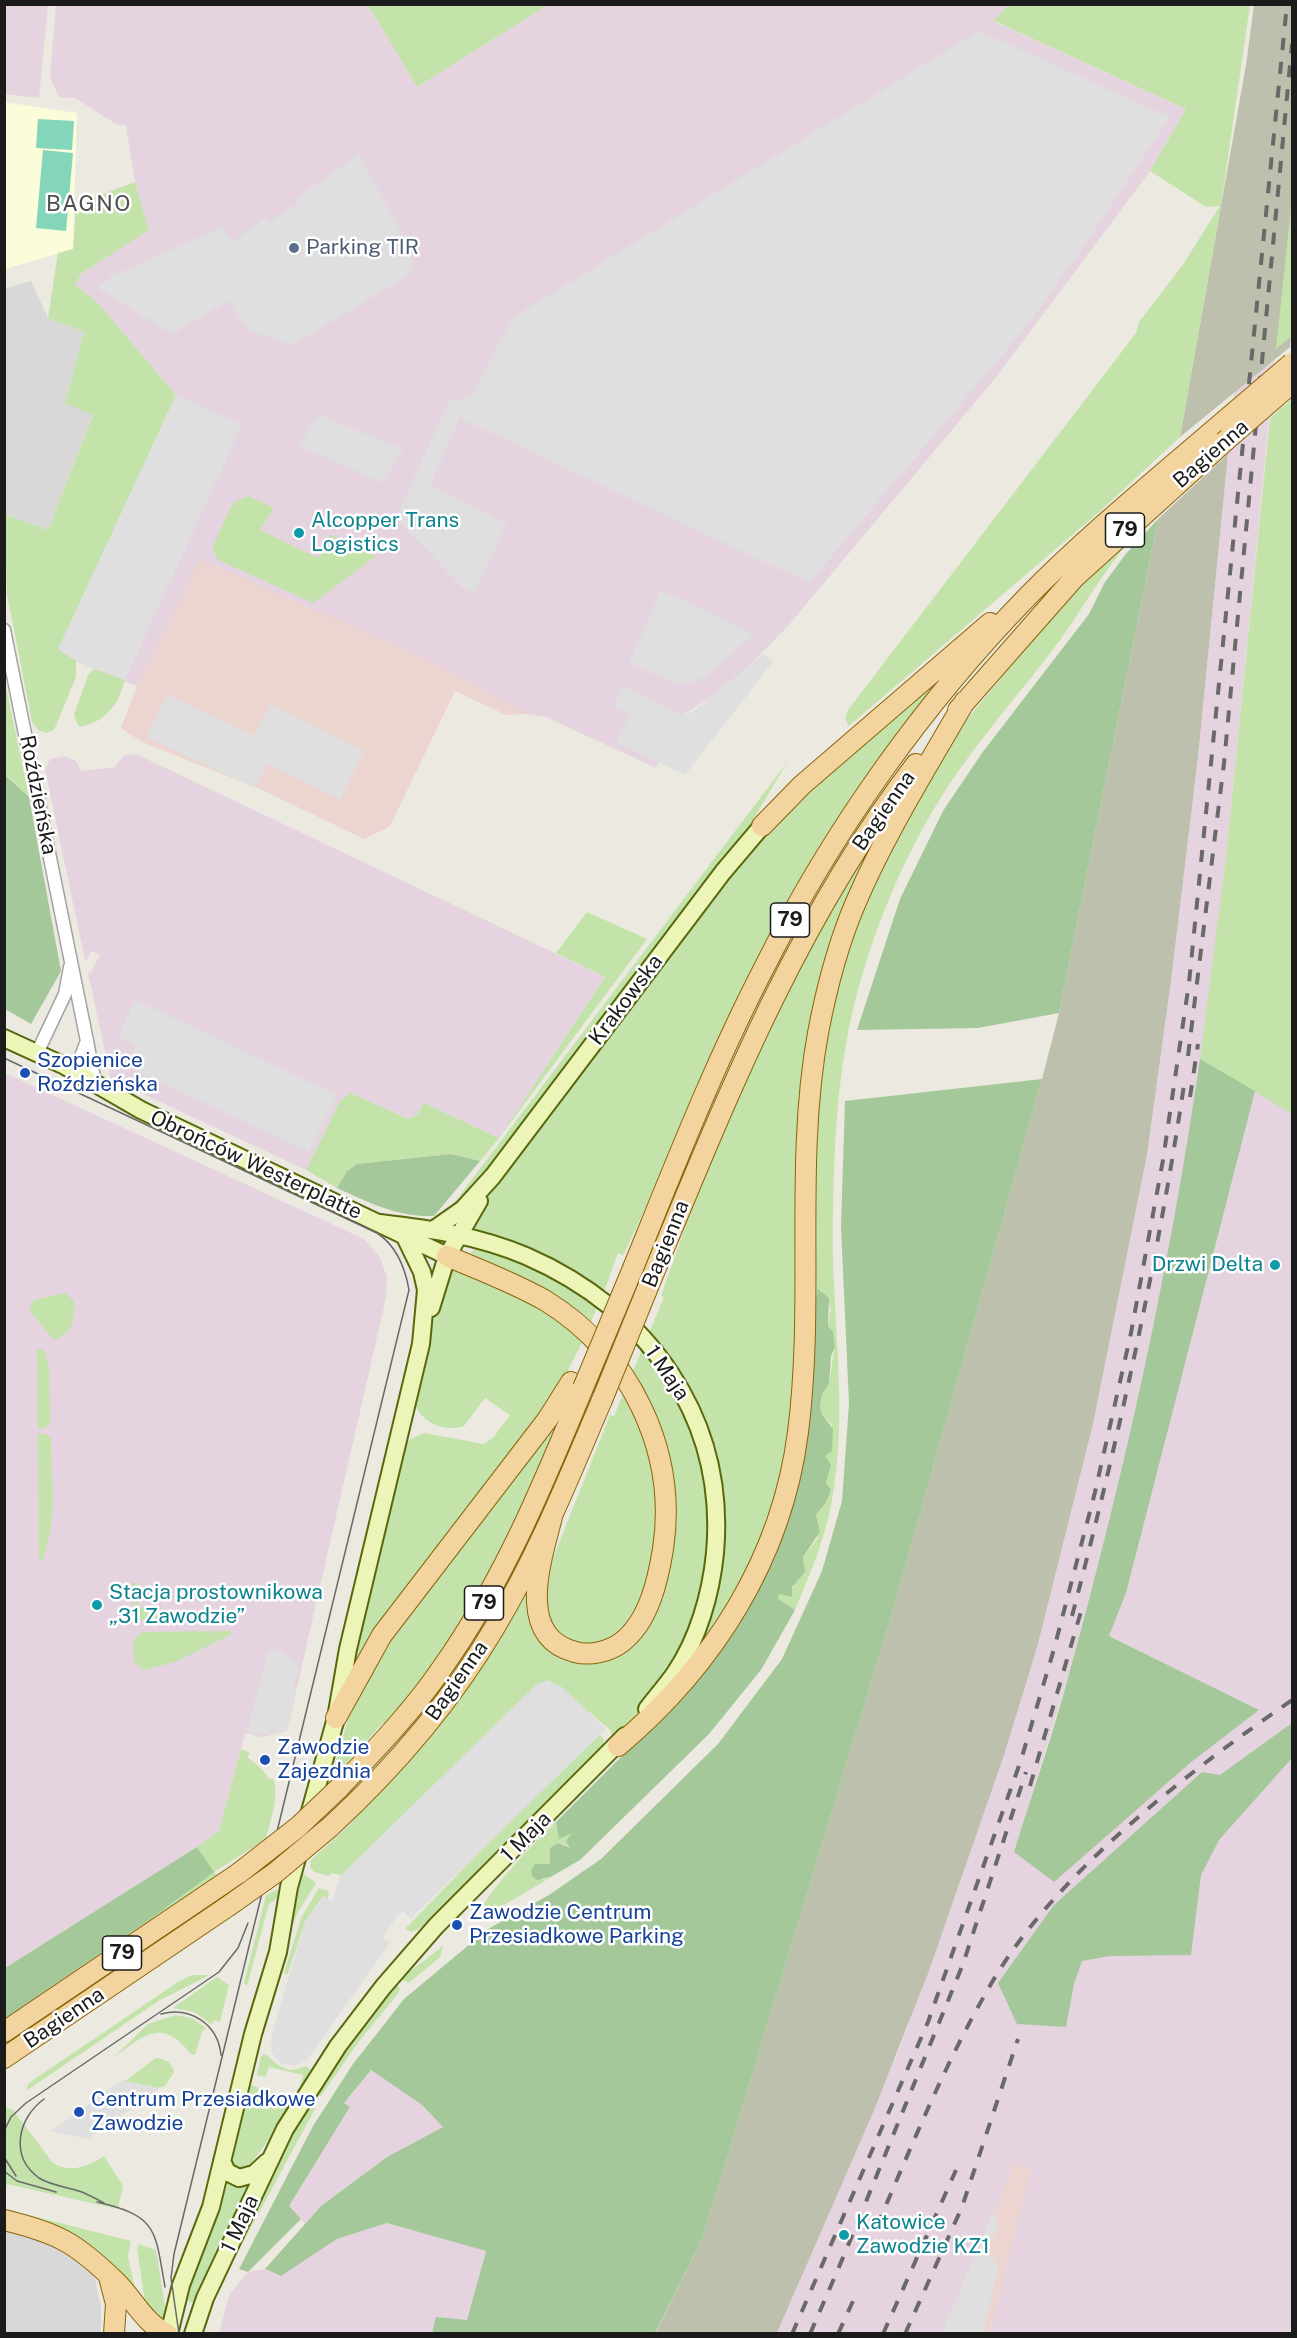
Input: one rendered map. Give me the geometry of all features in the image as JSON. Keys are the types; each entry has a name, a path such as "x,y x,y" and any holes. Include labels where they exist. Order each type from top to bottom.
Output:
{"main road":[{"name":"Bagienna","path":"4,2058 275,1873 330,1827 413,1741 458,1684 513,1596 552,1517 737,1075 788,968 846,866 912,770 965,701 1075,577 1203,461 1224,421 1293,363"},
{"name":"Bagienna","path":"4,2032 239,1873 298,1827 338,1789 412,1708 466,1632 526,1522 577,1385 620,1322 633,1268 747,1001 782,933 841,832 957,676 1027,598 1090,537 1179,460 1215,440 1293,383"},
{"path":"762,826 847,746 998,615 1027,598"},
{"path":"618,1746 652,1717 718,1638 738,1608 763,1559 779,1517 798,1431 802,1372 806,1156 809,1097 818,1031 828,988 855,903 898,818 965,701"},
{"path":"447,1256 545,1301 572,1320 609,1357 635,1393 646,1417 659,1455 665,1491 663,1545 649,1603 635,1627 620,1643 591,1654 574,1652 560,1646 548,1635 541,1623 536,1606 536,1592 552,1517"},
{"path":"336,1718 382,1635 547,1420 577,1385"},
{"path":"4,2220 39,2228 68,2240 83,2250 150,2322 168,2334"},
{"path":"108,2275 114,2287 116,2304 114,2334"}],"street":[{"name":"Roździeńska","path":"4,630 95,1083"},
{"name":"Krakowska","path":"433,1230 463,1209 493,1176 723,872 762,826"},
{"name":"Roździeńska","path":"37,1053 65,994 71,960"},
{"name":"Obrońców Westerplatte","path":"4,1038 65,1066 141,1110 380,1223 405,1238 447,1256"},
{"path":"65,1066 80,1059 87,1041"},
{"name":"Krakowska","path":"421,1344 447,1256 493,1176"},
{"name":"Obrońców Westerplatte","path":"380,1223 459,1234 496,1244 554,1270 592,1293 620,1322"},
{"name":"1 Maja","path":"168,2334 181,2284 211,2207 253,2034 278,1952 289,1887 336,1718 348,1649 421,1344 426,1290 422,1272 405,1238"},
{"name":"1 Maja","path":"194,2334 205,2298 270,2159 315,2079 383,1987 451,1911 618,1746 676,1672 694,1633 711,1578 716,1532 712,1478 694,1416 666,1366 620,1322"},
{"path":"222,2161 227,2172 239,2178 254,2174 270,2159"}],"shaded area":[{"path":"5,4 48,5 39,98 5,94"},
{"path":"1008,4 995,22 1186,109 1150,171 997,376 788,626 733,682 680,717 656,768 546,717 527,714 433,662 200,559 137,686 76,661 176,395 99,304 75,284 82,273 149,230 135,182 126,126 116,124 75,98 59,97 50,78 56,5 368,5 417,87 548,5"},
{"path":"1254,5 1292,5 1292,313 1290,347 1180,437 1246,65"},
{"path":"1292,5 1276,349 1226,857 1210,993 1181,1194 1131,1432 1104,1543 1068,1677 1014,1852 1079,1830 1259,1710 1109,1636 1126,1593 1255,1086 1292,1069 1292,2333 990,2333 1031,2169 1015,2163 942,2333 777,2334 901,2045 957,1891 1038,1644 1093,1424 1147,1155 1198,757 1256,172"},
{"path":"979,31 1170,117 1091,236 1026,327 809,583 460,418 430,484 507,524 474,594 463,588 396,518 449,401 471,397 512,318"},
{"path":"4,102 77,113 73,249 5,269"},
{"name":"Parking TIR","path":"359,154 412,254 413,272 293,345 249,331 228,301 172,334 98,288 112,276 222,227 232,242 266,218 270,222 298,203 296,199"},
{"path":"31,281 48,318 84,332 65,403 93,414 48,530 5,514 4,289"},
{"path":"176,395 242,425 125,680 76,661 58,649"},
{"path":"319,415 403,449 384,483 299,446"},
{"path":"1228,454 1198,757 1147,1155 1093,1424 1038,1644 1004,1755 929,1971 875,2108 777,2333 655,2334 702,2240 894,1607 1042,1079 1059,1013 1158,519"},
{"path":"1158,519 1059,1013 978,1028 857,1030 900,899 943,811 982,753 1089,614 1105,582 1125,555"},
{"path":"200,558 433,662 527,714 506,715 455,691 390,826 364,839 260,789 142,742 121,728 137,686"},
{"path":"661,590 754,634 706,676 691,683 677,684 629,663"},
{"path":"763,654 773,662 685,775 616,743 630,714 613,706 622,685 683,715 692,712"},
{"path":"167,694 254,736 270,704 364,751 340,800 267,764 255,788 146,737"},
{"path":"136,754 605,977 499,1138 424,1103 417,1115 408,1119 351,1093 340,1101 306,1170 111,1079 88,973 91,972 100,955 91,951 87,961 85,960 45,769 50,759 65,756 76,761 81,771 115,767 123,756"},
{"path":"4,774 29,797 61,971 31,1024 5,1009"},
{"path":"135,1000 337,1095 309,1152 126,1066 136,1045 118,1037"},
{"path":"1200,1059 1255,1091 1126,1593 1109,1636 1259,1710 1190,1763 1054,1882 1014,1852 1063,1696 1109,1522 1160,1292"},
{"path":"5,1073 364,1239 380,1257 387,1277 386,1298 287,1731 261,1737 245,1733 219,1831 215,1836 5,1968"},
{"path":"1042,1079 894,1607 702,2240 655,2333 432,2333 436,2317 467,2320 486,2251 387,2223 337,2239 281,2276 265,2269 321,2206 387,2157 443,2127 422,2105 371,2070 344,2103 350,2107 289,2206 301,2219 248,2272 239,2269 313,2126 353,2064 404,1999 488,1929 549,1895 601,1859 718,1744 782,1659 822,1571 842,1501 849,1404 841,1227 845,1101"},
{"path":"451,1154 480,1161 434,1216 396,1212 337,1188 347,1171 357,1164"},
{"path":"818,1289 829,1298 828,1326 833,1332 835,1347 831,1356 829,1384 822,1394 820,1406 821,1413 833,1429 832,1451 825,1456 831,1465 826,1483 831,1490 826,1503 816,1515 820,1532 803,1557 805,1572 792,1587 792,1597 779,1594 778,1599 795,1610 761,1670 709,1734 580,1860 550,1877 537,1880 532,1876 531,1870 535,1864 550,1864 550,1848 558,1843 570,1848 566,1841 572,1833 559,1839 556,1822 645,1733 761,1580"},
{"path":"268,1649 282,1652 294,1660 299,1668 293,1686 297,1688 287,1731 260,1735 247,1732"},
{"path":"547,1680 562,1687 606,1729 411,1919 403,1911 395,1919 383,1938 390,1943 307,2060 295,2066 280,2063 272,2053 271,2038 304,1925 323,1896 332,1901 340,1876 536,1685"},
{"path":"1292,1723 1292,1758 1219,1840 1201,1875 1191,1955 1110,1956 1082,1961 1074,1984 1066,2027 1017,2024 998,1983 1054,1905 1202,1772 1220,1775"},
{"path":"197,1847 214,1872 152,1918 5,2018 5,1968"},
{"path":"371,2070 422,2105 443,2127 387,2157 321,2206 305,2224 289,2206 350,2108 344,2103"},
{"path":"122,2080 158,2088 158,2090 88,2139 51,2131"},
{"path":"1015,2163 1031,2169 990,2333 942,2334"},
{"path":"993,2213 999,2224 987,2251 999,2267 983,2333 942,2333"},
{"path":"387,2223 486,2250 467,2321 437,2317 432,2333 219,2334 229,2295 248,2272 265,2269 281,2276 337,2239"},
{"path":"5,2228 64,2247 93,2271 101,2306 101,2333 5,2334"}],"green space":[{"path":"368,5 548,5 417,87"},
{"path":"1008,5 1250,5 1221,206 1180,437 1099,512 849,726 845,719 848,710 1136,333 1139,322 1182,266 1220,206 1206,207 1150,171 1186,109 994,21"},
{"path":"38,119 74,121 72,150 36,148"},
{"path":"43,150 73,153 66,231 36,228"},
{"path":"135,182 149,230 82,273 75,284 99,304 176,395 59,649 76,661 76,677 54,730 47,733 38,730 32,722 7,594 4,514 48,530 93,415 65,403 84,332 48,318 58,253 73,249 76,204"},
{"path":"1292,198 1292,336 1276,349"},
{"path":"1292,399 1292,1114 1200,1059 1226,857 1270,418"},
{"path":"249,496 274,508 260,530 318,558 330,534 376,556 313,603 218,560 212,548 233,503"},
{"path":"1134,535 1111,564 1049,655 972,752 944,793 916,840 890,896 868,955 846,1044 836,1128 833,1249 839,1433 836,1469 831,1505 824,1532 816,1559 795,1610 778,1599 779,1593 790,1593 802,1573 803,1557 818,1538 816,1515 826,1504 831,1490 826,1483 830,1469 825,1456 832,1425 820,1412 820,1406 822,1394 829,1384 835,1345 828,1326 831,1309 820,1289 814,1305 813,1213 818,1090 829,1018 839,978 852,937 884,860 923,786 952,740 1067,600 1099,566"},
{"path":"953,663 890,752 672,1151 623,1256 618,1253 604,1292 511,1242 468,1230 482,1203 500,1177 734,869 790,807"},
{"path":"94,669 125,680 119,697 104,717 79,727 74,715 88,675"},
{"path":"5,682 29,797 5,774"},
{"path":"788,761 750,825 459,1208 442,1219"},
{"path":"875,837 842,916 796,1228 794,1387 789,1438 773,1513 743,1583 692,1660 714,1597 704,1423 686,1384 649,1333 664,1297 661,1296 699,1188 741,1082 818,928"},
{"path":"587,912 647,939 499,1138 605,977 556,953"},
{"path":"351,1093 408,1119 417,1115 424,1103 499,1138 480,1161 451,1154 357,1164 347,1171 337,1188 306,1170 340,1101"},
{"path":"475,1248 502,1253 520,1261 587,1299 597,1307 589,1327 472,1256 471,1253"},
{"path":"450,1265 523,1295 584,1339 568,1370 571,1373 351,1667 407,1441 424,1433 484,1444 493,1438 510,1415 485,1398 464,1426 448,1428 426,1419 416,1407 414,1400 438,1299"},
{"path":"65,1293 74,1301 72,1325 66,1333 54,1340 29,1310 34,1300"},
{"path":"643,1347 665,1375 682,1407 695,1441 704,1476 708,1513 708,1549 703,1585 693,1619 669,1668 649,1699 614,1741 610,1730 589,1712 344,1876 331,1873 329,1876 314,1872 310,1867 311,1860 347,1827 395,1777 394,1775 526,1590 540,1634 616,1654 671,1539 631,1376"},
{"path":"37,1349 44,1350 49,1366 50,1424 43,1429 38,1427"},
{"path":"625,1389 633,1402 658,1481 653,1568 629,1626 599,1646 568,1644 548,1624 543,1583 610,1415 614,1416"},
{"path":"559,1414 563,1416 517,1521 497,1563 464,1620 427,1674 386,1725 383,1723 330,1781 352,1705 375,1657"},
{"path":"38,1434 46,1434 51,1439 52,1516 42,1561 39,1561"},
{"path":"135,1582 138,1584 138,1608 161,1606 160,1620 141,1620 134,1614 132,1585"},
{"path":"230,1631 232,1634 175,1662 144,1670 135,1663 133,1653 135,1641 144,1632"},
{"path":"596,1732 604,1739 602,1748 419,1929 412,1932 405,1929"},
{"path":"241,1749 250,1753 247,1757 262,1769 269,1779 273,1778 275,1785 275,1801 266,1839 214,1872 219,1877 5,2023 5,2018 152,1918 213,1872 197,1847 219,1831"},
{"path":"556,1822 558,1832 572,1833 566,1841 570,1848 562,1843 551,1855 550,1864 535,1864 543,1880 580,1860 490,1911 483,1905 499,1883"},
{"path":"301,1872 316,1883 297,1914 286,1945"},
{"path":"243,1878 245,1881 221,1898 223,1901 5,2049 5,2041"},
{"path":"319,1888 328,1891 327,1899 323,1896 305,1922 288,1974 284,1973 301,1918"},
{"path":"278,1889 277,1898 269,1904 247,1986 244,1983 266,1895"},
{"path":"443,1946 440,1957 409,1983 400,1979"},
{"path":"192,1975 210,1975 160,2000 26,2091 28,2084 39,2076 178,1982"},
{"path":"217,1977 229,1985 220,2022 215,2020 211,2024 194,2012 173,2008"},
{"path":"395,1984 400,1988 397,1995 357,2044 321,2096 315,2094 355,2034"},
{"path":"175,2015 192,2018 206,2028 202,2032 195,2055 171,2036 153,2033 114,2057 148,2024"},
{"path":"265,2054 283,2068 293,2070 305,2066 313,2071 303,2087 300,2086 303,2075 269,2067 266,2077 257,2075 261,2056"},
{"path":"156,2058 168,2062 174,2072 165,2086 158,2088 125,2081"},
{"path":"250,2085 296,2098 261,2150 243,2172 233,2166 232,2162"},
{"path":"308,2104 315,2109 213,2298 294,2127"},
{"path":"5,2107 13,2110 53,2163 73,2168 92,2163 104,2156 123,2186 118,2209 7,2184 5,2191"},
{"path":"228,2182 249,2187 198,2300 190,2303 185,2297 195,2264 220,2211"},
{"path":"5,2209 131,2241 128,2256 137,2299 5,2213"},
{"path":"139,2244 156,2250 166,2313 164,2322 145,2302 137,2249"}],"tram line":[{"path":"4,1058 377,1233 390,1244 399,1258 409,1290 174,2254 171,2278 179,2334"},
{"path":"4,2131 11,2117 26,2103 219,1972 238,1948 248,1923"},
{"path":"161,2014 182,2013 201,2020 214,2034 221,2055"},
{"path":"44,2099 28,2116 23,2127 20,2137 23,2159 39,2178 82,2192 104,2203"},
{"path":"4,2157 16,2176"},
{"path":"4,2171 17,2181 56,2192"},
{"path":"97,2202 132,2213 150,2228 159,2252 165,2287"}],"railway":[{"path":"792,2334 928,2022 1021,1760 1054,1649 1095,1492 1131,1333 1163,1160 1189,983 1287,4"},
{"path":"1188,1056 1224,763 1292,44"},
{"path":"1190,1097 1198,1044"},
{"path":"1072,1616 1105,1485 1149,1286 1184,1085"},
{"path":"1030,1786 1082,1608"},
{"path":"877,2226 959,2043 991,1984 1018,1943 1087,1864 1126,1827 1210,1759 1292,1700"},
{"path":"810,2334 963,1964 1026,1772"},
{"path":"905,2334 962,2207 1018,2039"},
{"path":"883,2334 956,2170"},
{"path":"838,2334 853,2301"}],"place":[{"name":"Parking TIR","path":"294,248"},
{"name":"Alcopper Trans Logistics","path":"299,533"},
{"name":"Szopienice Roździeńska","path":"25,1073"},
{"name":"Drzwi Delta","path":"1275,1265"},
{"name":"Stacja prostownikowa „31 Zawodzie”","path":"97,1605"},
{"name":"Zawodzie Zajezdnia","path":"265,1760"},
{"name":"Zawodzie Centrum Przesiadkowe Parking","path":"457,1925"},
{"name":"Centrum Przesiadkowe Zawodzie","path":"79,2112"},
{"name":"Katowice Zawodzie KZ1","path":"844,2235"}],"district":[{"name":"BAGNO","path":"89,204"}]}
